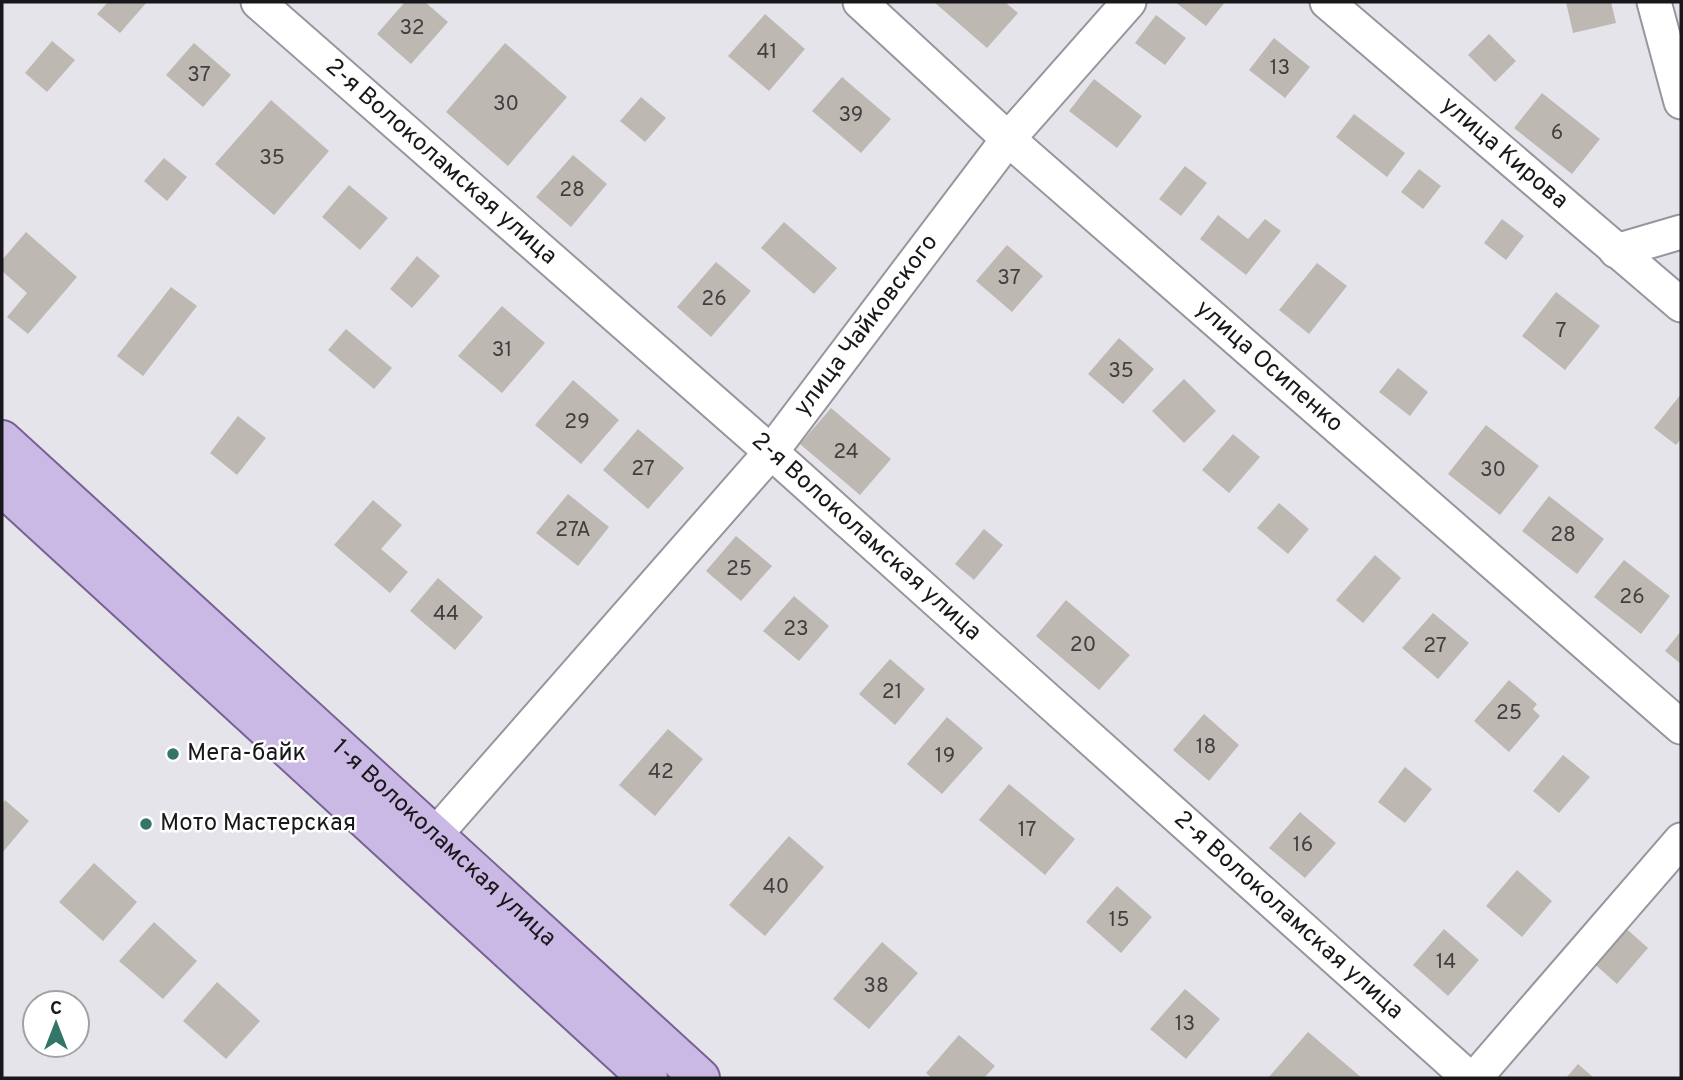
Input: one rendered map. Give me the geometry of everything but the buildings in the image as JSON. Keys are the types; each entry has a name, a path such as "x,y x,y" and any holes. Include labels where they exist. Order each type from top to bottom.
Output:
{"main road":[{"name":"1-я Волоколамская улица","path":"2,440 700,1078"},
{"name":"1-я Волоколамская улица","path":"2,486 648,1078"}],"street":[{"name":"2-я Волоколамская улица","path":"258,2 771,452 1469,1078"},
{"name":"улица Осипенко","path":"860,2 1008,139 1681,727"},
{"name":"улица Чайковского","path":"435,835 771,452 1008,139 1129,2"},
{"name":"улица Кирова","path":"1327,2 1681,305"},
{"path":"1654,2 1681,102"},
{"path":"1616,251 1681,232"},
{"path":"1475,1078 1681,840"}],"place":[{"name":"Мега-байк","path":"173,754"},
{"name":"Мото Мастерская","path":"146,824"}]}
